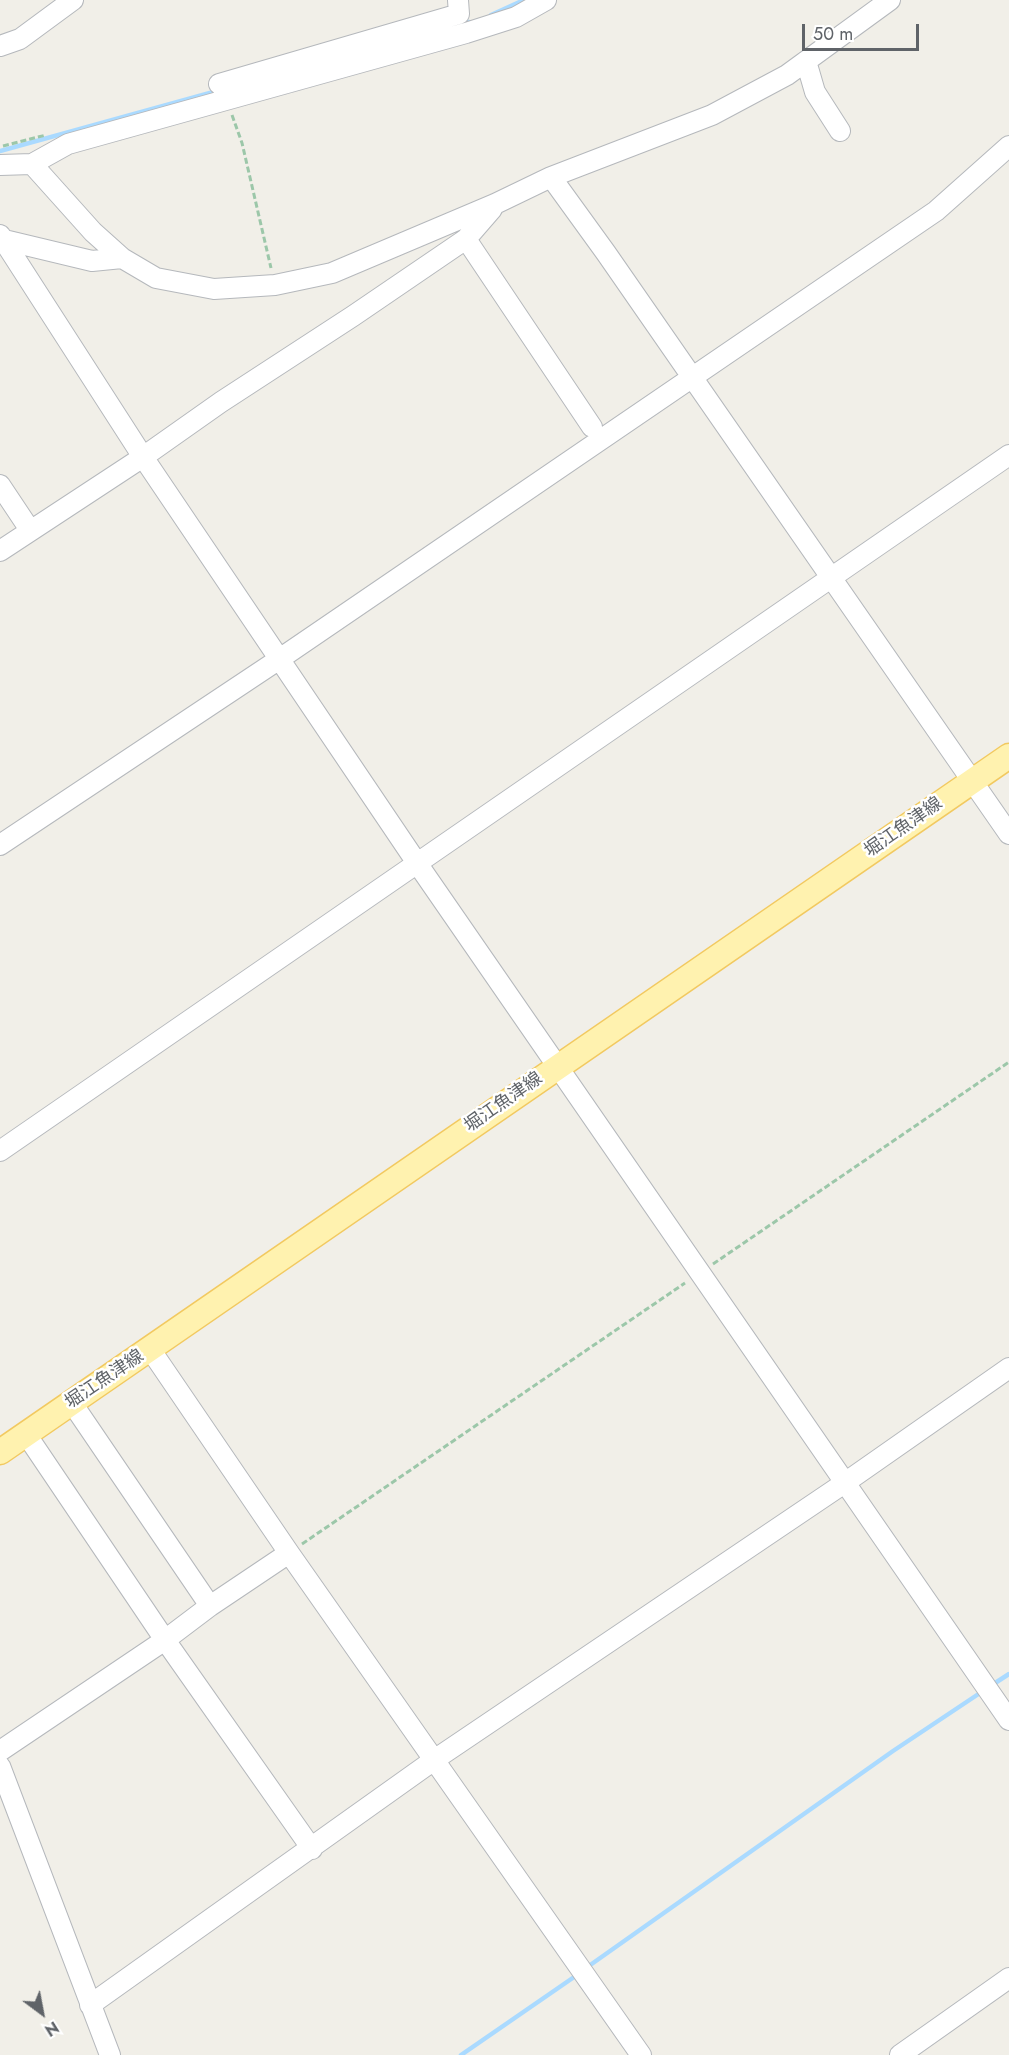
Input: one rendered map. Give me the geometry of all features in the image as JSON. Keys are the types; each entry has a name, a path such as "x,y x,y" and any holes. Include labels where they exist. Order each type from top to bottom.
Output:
{"main road":[{"name":"堀江魚津線","path":"0,1452 1009,756"}],"street":[{"path":"0,46 20,39 73,0"},
{"path":"223,92 459,14 458,0"},
{"path":"0,165 32,164 65,137 223,92 466,33 516,17 546,0"},
{"path":"32,164 93,232 122,258 156,278 214,289 275,285 332,273 495,204 551,177 712,115 787,75 890,0"},
{"path":"806,61 815,92 840,131"},
{"path":"0,845 278,660 936,211 1009,146"},
{"path":"551,177 1009,834"},
{"path":"0,551 466,239 495,204"},
{"path":"466,239 592,427"},
{"path":"3,243 92,261 122,258"},
{"path":"3,243 278,660 1009,1720"},
{"path":"0,1151 1009,455"},
{"path":"0,485 30,530"},
{"path":"150,1349 289,1553 641,2055"},
{"path":"90,2005 434,1760 846,1482 1009,1368"},
{"path":"72,1403 210,1606"},
{"path":"26,1434 165,1640 312,1849"},
{"path":"0,1751 289,1553"},
{"path":"0,1766 110,2055"},
{"path":"900,2055 1009,1978"}],"path":[{"path":"223,92 242,143 275,285"},
{"path":"289,1553 1009,1062"}],"waterway":[{"path":"491,15 524,0"},
{"path":"431,32 469,22"},
{"path":"0,151 217,91"},
{"path":"992,1685 1009,1674"},
{"path":"586,1968 893,1751 983,1691"},
{"path":"461,2055 577,1975"}]}
